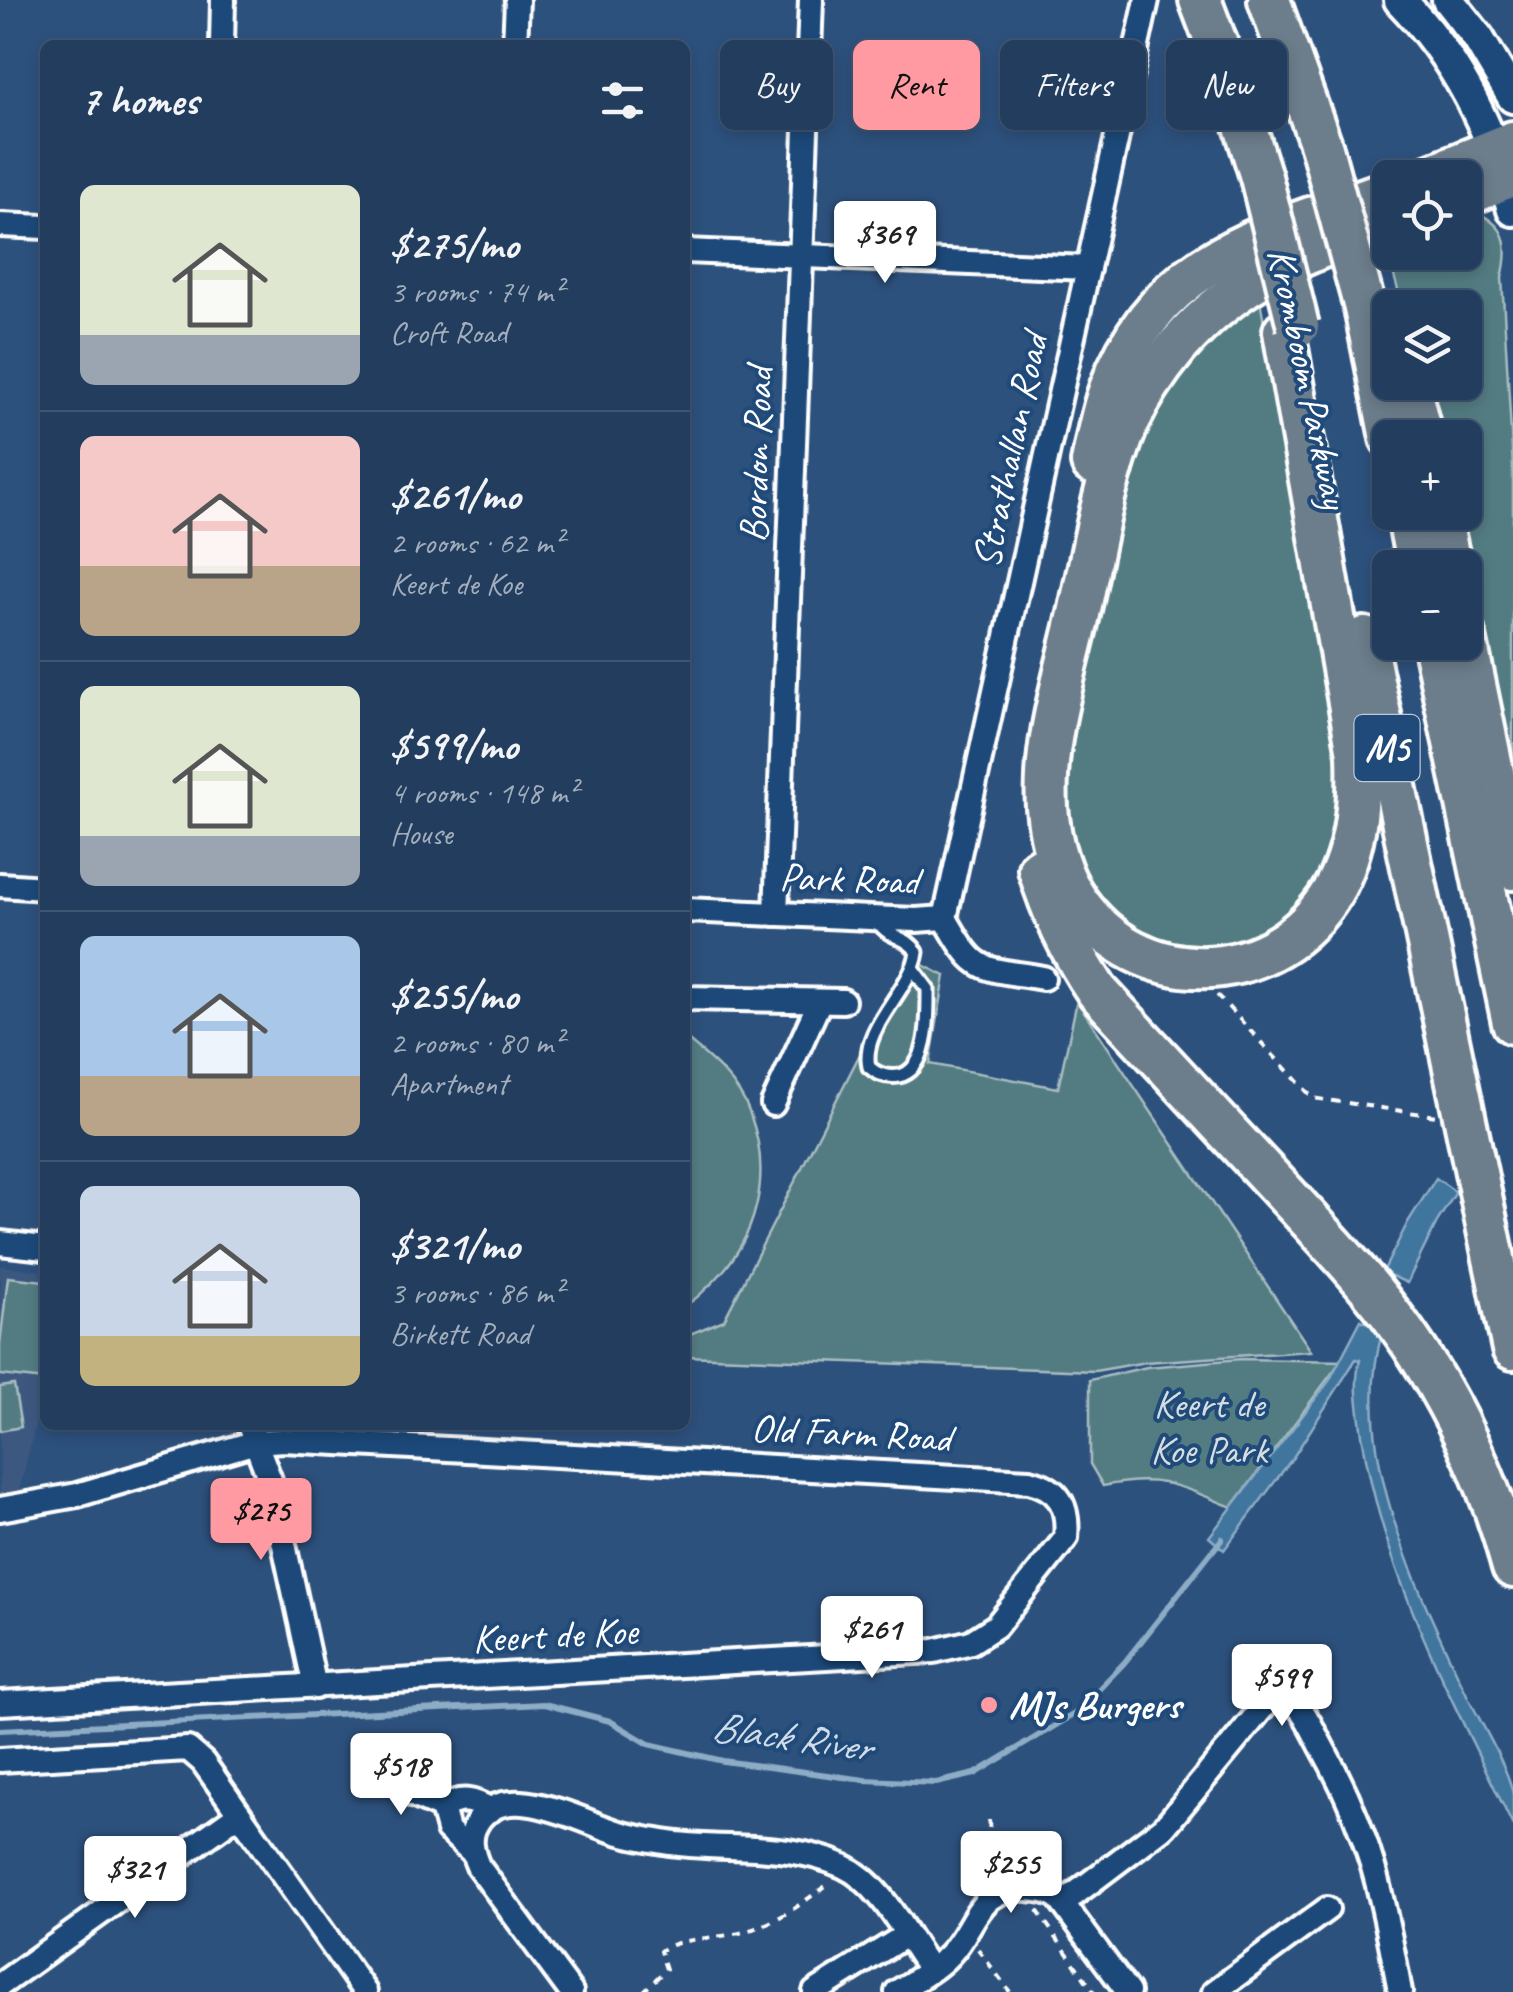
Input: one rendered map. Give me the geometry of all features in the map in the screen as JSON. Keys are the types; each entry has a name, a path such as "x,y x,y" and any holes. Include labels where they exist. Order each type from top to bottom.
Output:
{"highway":[{"name":"Kromboom Parkway","path":"1200,0 1262,182 1291,329 1466,1116 1513,1350"},
{"name":"Kromboom Parkway","path":"1276,16 1328,145 1374,290"},
{"path":"1482,173 1508,171"},
{"path":"1482,186 1508,171"},
{"path":"1372,197 1244,243 1187,277 1162,300 1123,358 1100,422 1030,744 1032,832 1052,909 1068,945 1097,991 1361,1278 1425,1363 1467,1441 1498,1517 1513,1568"},
{"path":"1291,329 1358,754 1356,817 1343,870 1311,920 1285,943 1257,957 1225,966 1196,968 1152,959 1114,940 1076,899 1053,845 1048,808 1050,745 1106,493 1118,449 1138,403 1174,350 1213,309 1229,295 1296,257 1372,229"},
{"name":"M5","path":"1438,660 1513,1023"},
{"path":"1470,660 1513,869"}],"main road":[{"path":"1400,0 1444,50 1508,171"},
{"path":"1448,0 1478,38 1513,97"}],"street":[{"path":"222,40 223,0"},
{"path":"515,40 516,0"},
{"name":"Bordon Road","path":"776,914 811,0"},
{"name":"Strathallan Road","path":"945,918 1147,0"},
{"path":"0,225 40,227"},
{"path":"690,252 1088,268"},
{"path":"0,885 40,888"},
{"name":"Park Road","path":"690,910 945,918 967,957 978,966 1043,978"},
{"path":"690,998 831,1002 772,1104"},
{"path":"0,1243 40,1247"},
{"path":"252,1433 270,1480 315,1687"},
{"name":"Old Farm Road","path":"0,1509 98,1489 252,1433 304,1440 1029,1481 1045,1485 1065,1506 1066,1538"},
{"name":"Keert de Koe","path":"0,1703 934,1651 971,1642 996,1626 1066,1538"},
{"path":"1063,1903 1165,1826 1268,1701 1287,1695 1302,1712 1358,1816 1383,1897 1400,1992"},
{"path":"0,1760 188,1749 203,1762 355,1988"},
{"path":"396,1777 415,1796 442,1808"},
{"path":"442,1808 466,1800 492,1810"},
{"path":"472,1852 476,1824 492,1810 513,1803 543,1805 638,1837 688,1846 767,1848 821,1858 845,1867 874,1890 930,1978"},
{"path":"442,1808 448,1830 472,1852 478,1866 571,1992"},
{"path":"0,1985 238,1814"},
{"path":"897,1992 930,1978 953,1952 984,1902 1020,1889 1045,1891 1063,1903 1128,1992"},
{"path":"1214,1992 1327,1909"},
{"path":"814,1992 906,1935"}],"lane":[{"path":"876,918 886,933 915,947 913,969 888,1007 867,1055 869,1067 888,1077 907,1074 921,1054 928,988 913,969"}],"path":[{"path":"1196,968 1313,1098 1438,1117 1466,1116"},
{"path":"988,1820 992,1882"},
{"path":"644,1992 666,1969 660,1951 671,1943 746,1932 784,1918 833,1881 845,1867"},
{"path":"1034,1906 1094,1992"},
{"path":"972,1942 1010,1992"}],"shaded area":[{"path":"1436,1178 1456,1192 1407,1283 1383,1272"},
{"path":"0,1266 40,1270 40,1407 19,1491 0,1495"},
{"path":"1361,1320 1383,1330 1374,1375 1374,1422 1393,1518 1429,1612 1506,1773 1513,1795 1513,1826 1444,1684 1386,1537 1362,1435 1357,1388 1360,1360 1356,1359 1294,1456 1224,1550 1209,1537 1329,1381"}],"green space":[{"path":"1482,216 1502,233 1506,252 1502,278 1513,467 1513,808 1482,656 1482,550 1461,550 1456,530 1482,530 1482,420 1432,420 1427,400 1482,400 1482,290 1398,290 1392,270 1482,270"},
{"path":"1259,295 1347,780 1321,890 1249,949 1155,949 1084,890 1058,795 1125,463 1189,355"},
{"path":"909,958 945,976 930,1064 1058,1088 1077,1001 1311,1351 1146,1362 1095,1371 690,1356 690,1334 724,1320"},
{"path":"690,1042 731,1081 745,1102 757,1137 760,1161 760,1184 749,1228 725,1268 690,1302"},
{"path":"8,1277 40,1280 40,1379 0,1375"},
{"name":"Keert de Koe Park","path":"1241,1359 1341,1361 1232,1507 1169,1484 1140,1481 1103,1486 1090,1464 1090,1380 1147,1367"},
{"path":"14,1385 21,1427 0,1431 0,1387"}],"waterway":[{"name":"Black River","path":"0,1730 544,1704 610,1721 649,1744 723,1761 865,1780 936,1783 975,1774 1076,1713 1124,1663 1222,1539"}],"place":[{"name":"MJs Burgers","path":"989,1705"}]}
